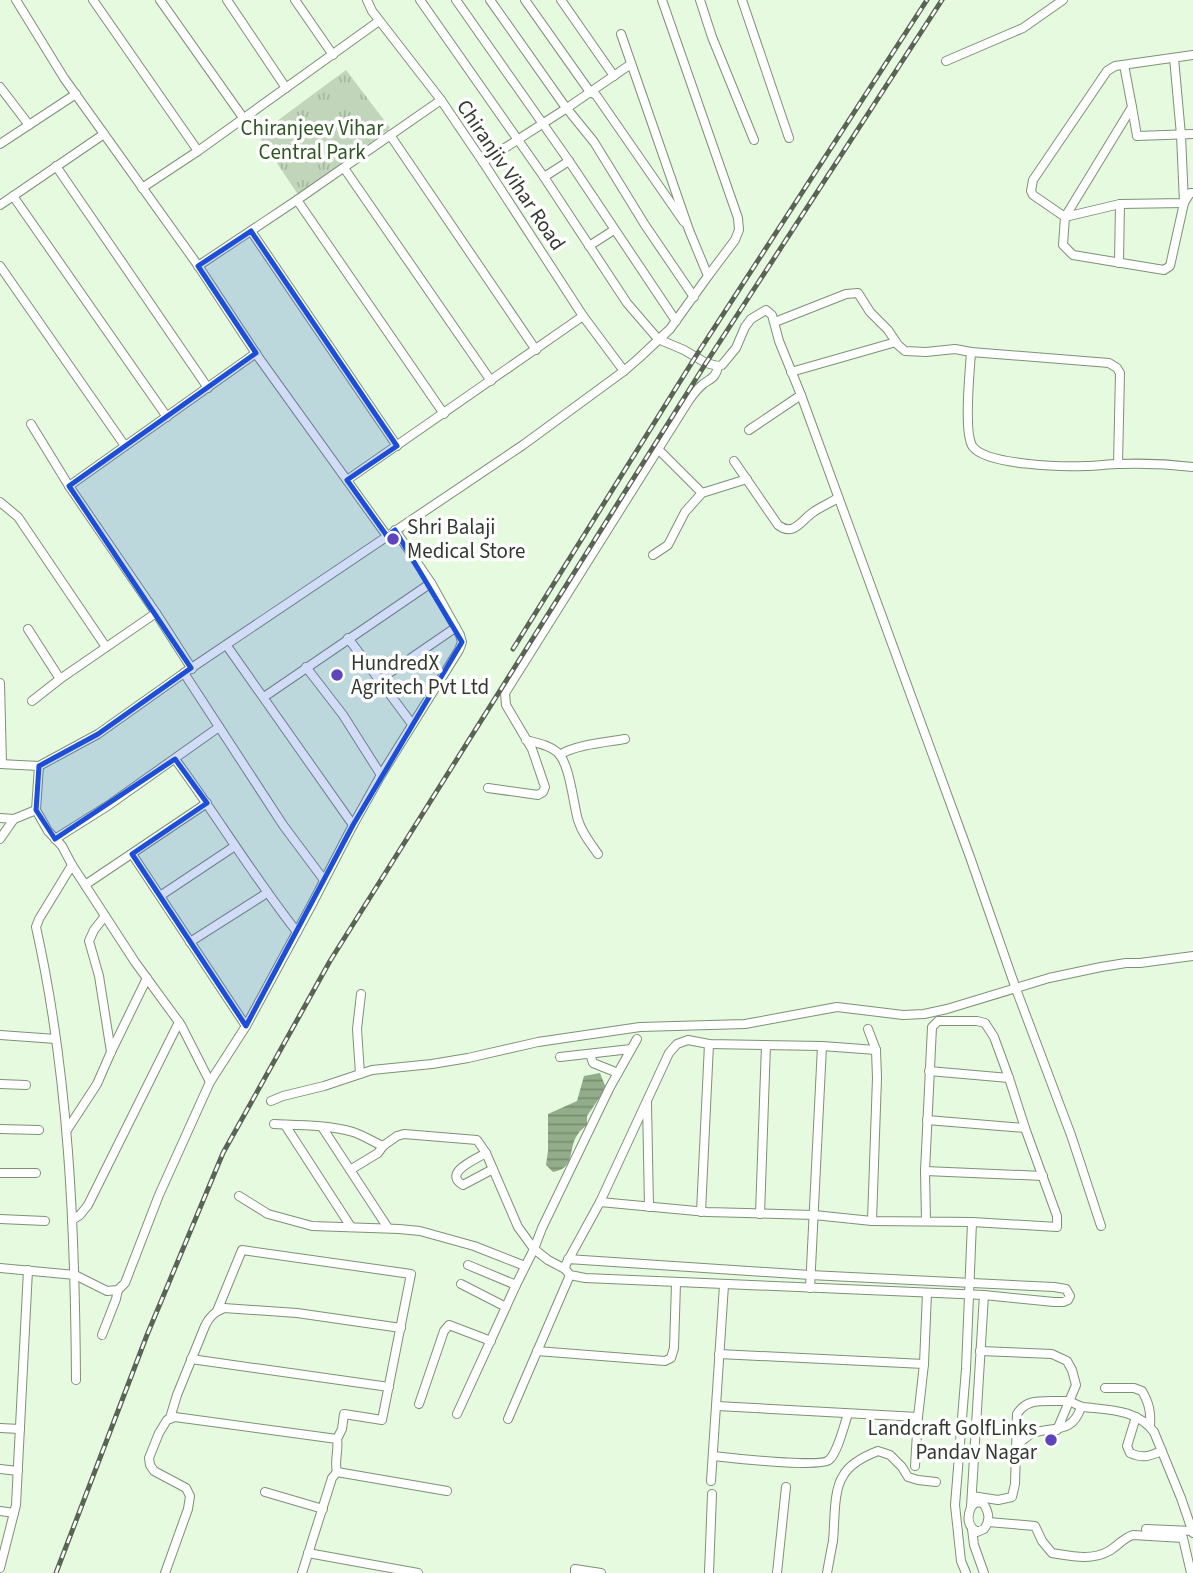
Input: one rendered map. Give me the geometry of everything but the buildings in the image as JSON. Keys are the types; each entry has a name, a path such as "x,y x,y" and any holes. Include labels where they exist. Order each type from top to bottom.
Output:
{"street":[{"path":"16,0 76,94 387,536"},
{"path":"93,0 198,151"},
{"path":"160,0 244,119"},
{"path":"227,0 286,88"},
{"path":"295,0 333,55"},
{"name":"Chiranjiv Vihar Road","path":"367,0 379,21 441,100 583,316 624,372"},
{"path":"420,0 544,177 627,303 658,339 706,363 718,366 722,365 736,348 751,319 766,310 772,316 1071,1135 1101,1226"},
{"path":"456,0 569,161 676,321"},
{"path":"490,0 594,142 645,225 694,297"},
{"path":"525,0 590,92 596,95 689,230"},
{"path":"561,0 614,76"},
{"path":"0,683 1,764 39,766 98,734 523,445 624,372 670,329 735,240 739,230 738,219 662,0"},
{"path":"700,0 754,141"},
{"path":"742,0 789,138"},
{"path":"946,61 1023,28 1063,0"},
{"path":"142,188 244,119 379,21"},
{"path":"621,34 689,230 708,276"},
{"path":"1184,203 1120,204 1065,217 1031,191 1034,180 1107,71 1115,66 1193,55"},
{"path":"1132,107 1065,217 1063,245 1073,255 1164,270 1170,265 1184,203 1174,58"},
{"path":"483,162 631,64"},
{"path":"1124,65 1137,136 1193,134"},
{"path":"0,87 29,125"},
{"path":"0,144 76,94"},
{"path":"198,265 344,169 441,100"},
{"path":"0,205 104,134"},
{"path":"390,135 536,349"},
{"path":"544,177 569,161"},
{"path":"56,166 208,388"},
{"path":"344,169 491,382"},
{"path":"1184,203 1190,193 1193,193"},
{"path":"13,196 167,417"},
{"path":"298,200 444,414"},
{"path":"1119,263 1120,204"},
{"path":"589,246 614,230"},
{"path":"251,231 397,446"},
{"path":"0,266 125,446"},
{"path":"775,322 858,293 870,312 905,351 955,349 1109,363 1117,368 1119,373 1118,464"},
{"path":"347,480 583,316"},
{"path":"791,372 896,342"},
{"path":"971,352 969,438 973,448 984,455 1010,462 1087,467 1118,464 1174,464 1193,467"},
{"path":"69,486 256,353"},
{"path":"488,788 538,795 543,792 545,787 532,749 506,705 505,693 689,400 699,387 714,378 718,366"},
{"path":"749,430 801,395"},
{"path":"31,424 69,486 156,613 219,727 283,825 324,880"},
{"path":"659,450 702,493"},
{"path":"734,461 778,525 783,528 799,526 816,510 838,498"},
{"path":"653,555 668,545 685,512 702,493 747,479"},
{"path":"0,502 18,517 107,647"},
{"path":"0,1268 75,1275 107,1292 118,1290 125,1283 159,1195 210,1082 246,1026 381,775 459,650 461,642 455,628 430,583 395,530"},
{"path":"264,697 430,583"},
{"path":"32,701 156,613"},
{"path":"27,628 60,679"},
{"path":"379,680 455,628"},
{"path":"348,638 412,724"},
{"path":"227,646 353,825"},
{"path":"306,667 343,715 381,775"},
{"path":"55,839 109,805 219,727"},
{"path":"560,755 566,750 625,739"},
{"path":"526,740 554,750 560,755 565,764 577,818 582,831 598,854"},
{"path":"175,759 297,932"},
{"path":"39,766 36,810 179,1022 210,1082"},
{"path":"85,885 207,803"},
{"path":"0,818 14,818 36,810"},
{"path":"0,839 14,818"},
{"path":"160,896 236,846"},
{"path":"132,853 246,1026"},
{"path":"72,865 36,926 47,976 65,1108 75,1275 76,1380"},
{"path":"190,942 267,893"},
{"path":"105,916 89,941 99,976 111,1052"},
{"path":"271,1101 372,1070 468,1058 538,1042 640,1027 745,1024 837,1007 903,1015 923,1014 1049,978 1126,963 1193,956"},
{"path":"66,1130 97,1084 147,978"},
{"path":"360,1074 357,1028 361,994"},
{"path":"600,1202 701,1212 872,1221 926,1222 972,1222 1057,1227 1057,1216 1009,1078 985,1023 943,1021 932,1027 925,1171 926,1222"},
{"path":"72,1220 89,1205 179,1022"},
{"path":"868,1029 876,1050 877,1078 872,1221"},
{"path":"0,1035 56,1039"},
{"path":"457,1414 542,1228 637,1039"},
{"path":"508,1419 568,1272 568,1259 600,1202 669,1053 677,1044 688,1040 709,1044 876,1050"},
{"path":"701,1212 709,1044"},
{"path":"760,1214 766,1045"},
{"path":"810,1288 822,1046"},
{"path":"560,1057 631,1049"},
{"path":"590,1054 593,1063 618,1073"},
{"path":"929,1071 1009,1078"},
{"path":"0,1084 26,1085"},
{"path":"647,1100 649,1207"},
{"path":"927,1120 1025,1128"},
{"path":"275,1125 356,1132 383,1146"},
{"path":"285,1125 351,1227"},
{"path":"322,1127 388,1228"},
{"path":"0,1129 39,1129"},
{"path":"349,1170 378,1153 397,1136 404,1134 477,1140 486,1153 518,1227 534,1249 568,1272 585,1278 984,1295 1063,1302 1070,1296 1066,1289 1054,1287 568,1259"},
{"path":"486,1153 468,1163 456,1175 456,1179 463,1185 493,1168"},
{"path":"925,1171 1043,1176"},
{"path":"0,1173 36,1173"},
{"path":"239,1196 268,1214 312,1226 420,1231 474,1246 526,1266"},
{"path":"0,1219 45,1221"},
{"path":"966,1573 961,1561 955,1505 966,1369 972,1222"},
{"path":"217,1311 242,1250 411,1274 382,1420 344,1414 342,1429 337,1439 337,1472"},
{"path":"468,1265 516,1286"},
{"path":"0,1569 14,1513 18,1471 28,1270"},
{"path":"537,1351 665,1361 671,1357 674,1348 676,1283"},
{"path":"461,1284 506,1307"},
{"path":"711,1481 724,1285"},
{"path":"102,1335 118,1290"},
{"path":"915,1466 927,1293"},
{"path":"984,1295 972,1496 968,1521 984,1573"},
{"path":"165,1573 188,1509 190,1496 186,1488 154,1471 149,1458 159,1433 170,1418 209,1318 224,1308 297,1313 401,1328"},
{"path":"419,1404 444,1331 449,1325 491,1341"},
{"path":"980,1351 1052,1354 1067,1361 1076,1385 1057,1430"},
{"path":"719,1354 924,1364"},
{"path":"191,1359 389,1387"},
{"path":"1105,1388 1134,1388 1142,1391 1151,1414 1150,1426"},
{"path":"972,1496 998,1500 1012,1497 1015,1484 1017,1414 1032,1401 1068,1401 1082,1407 1112,1409 1136,1417 1150,1426 1193,1534"},
{"path":"717,1406 918,1417"},
{"path":"1017,1445 1032,1434 1067,1426 1079,1415 1082,1407"},
{"path":"713,1456 824,1463 835,1450 848,1413"},
{"path":"1136,1417 1127,1446 1130,1452 1146,1457 1162,1451"},
{"path":"170,1418 337,1439"},
{"path":"0,1428 20,1429"},
{"path":"827,1573 833,1543 837,1494 842,1476 852,1465 866,1455 878,1451 890,1455 908,1477 936,1482"},
{"path":"0,1469 18,1471"},
{"path":"337,1472 447,1491"},
{"path":"302,1573 332,1478 337,1472"},
{"path":"777,1573 786,1487"},
{"path":"265,1492 323,1509"},
{"path":"709,1573 712,1494"},
{"path":"971,1507 976,1503 983,1503 988,1511 985,1529 977,1532 972,1529"},
{"path":"0,1511 14,1513"},
{"path":"988,1522 1035,1526 1052,1553 1087,1558 1112,1549 1126,1537 1133,1535 1182,1538 1193,1534"},
{"path":"1146,1529 1193,1534"},
{"path":"1182,1538 1191,1573"},
{"path":"308,1553 418,1573"},
{"path":"575,1573 575,1569 601,1573"}],"highlighted area":[{"path":"251,231 397,446 347,480 387,536 395,530 462,642 353,825 246,1026 132,854 207,803 175,759 55,839 36,810 39,766 98,734 191,668 69,486 256,353 198,266"}],"green space":[{"name":"Chiranjeev Vihar Central Park","path":"346,70 390,128 299,196 258,135"}],"shaded area":[{"path":"600,1073 606,1088 587,1116 587,1125 575,1139 569,1162 561,1170 553,1172 546,1165 548,1114 577,1101 584,1076"}],"railway":[{"path":"513,649 696,356 927,0"},
{"path":"56,1573 147,1335 223,1153 330,961 706,363 942,0"}],"place":[{"name":"Shri Balaji Medical Store","path":"393,539"},
{"name":"HundredX Agritech Pvt Ltd","path":"337,675"},
{"name":"Landcraft GolfLinks Pandav Nagar","path":"1051,1440"}]}
